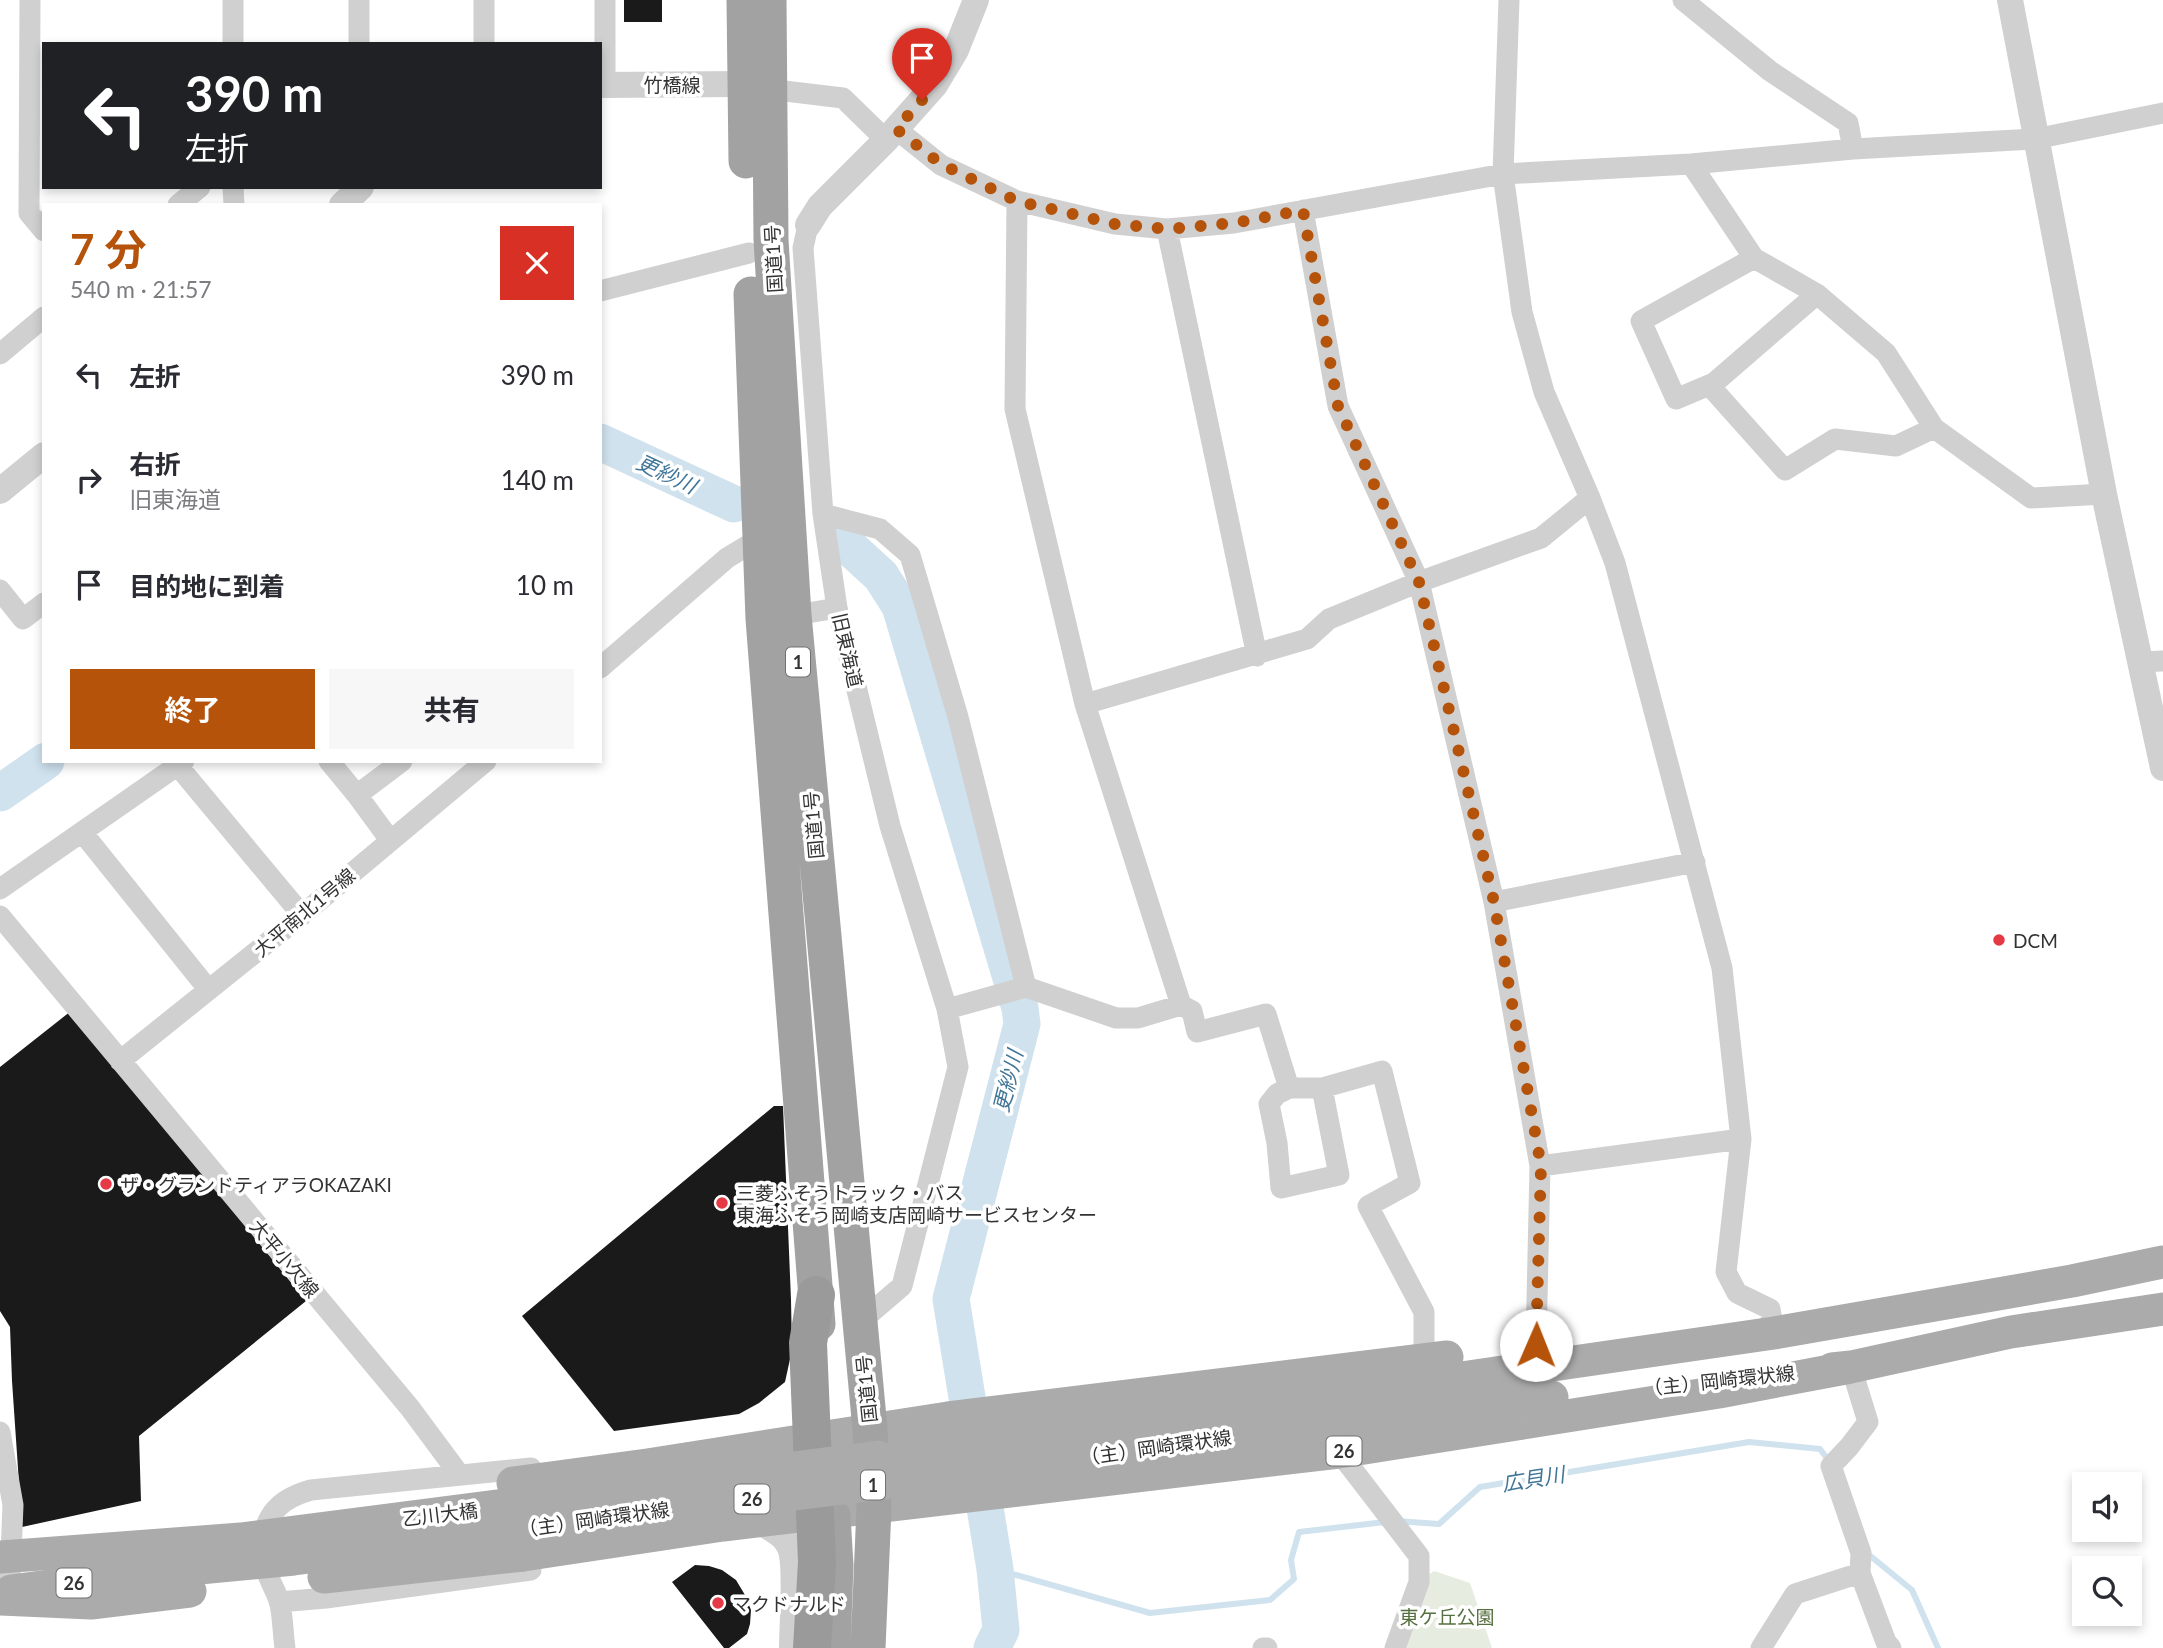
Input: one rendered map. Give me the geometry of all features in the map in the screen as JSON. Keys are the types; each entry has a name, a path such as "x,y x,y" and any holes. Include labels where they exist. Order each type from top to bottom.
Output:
{"highway":[{"name":"国道1号","path":"744,0 756,87 771,240 778,617 816,1295"},
{"name":"国道1号","path":"769,0 756,87 749,253 760,538 778,617 860,1322 887,1447 874,1508 868,1648"},
{"path":"816,1295 808,1343 824,1513 836,1565 833,1648"},
{"path":"812,1648 817,1562 824,1513"}],"main road":[{"name":"（主）岡崎環状線","path":"0,1592 147,1573 294,1559 640,1512 1057,1462 1354,1406 2072,1281 2163,1262"},
{"name":"（主）岡崎環状線","path":"887,1447 1354,1406 1851,1367 2011,1332 2163,1309"},
{"name":"26","path":"0,1555 272,1514 647,1465 818,1439 887,1447 948,1418 987,1413 1536,1345 1774,1333"},
{"name":"26","path":"0,1599 91,1603 523,1555 757,1520 1339,1451 1719,1392 1851,1367"},
{"name":"乙川大橋","path":"0,1555 241,1539 887,1447"}],"street":[{"path":"30,0 29,213 42,229"},
{"path":"233,0 233,42"},
{"path":"359,0 359,42"},
{"path":"484,0 484,42"},
{"path":"603,85 605,0"},
{"name":"旧東海道","path":"860,1322 902,1286 958,1067 947,1009 890,826 837,608 823,514 803,248 808,225 820,206 891,135 934,85 956,50 976,0"},
{"path":"1509,0 1503,174 1522,312 1544,392 1615,563 1722,968 1741,1139 1726,1272 1737,1293 1770,1309 1774,1333"},
{"path":"2010,0 2104,494 2152,661 2163,768"},
{"path":"1698,3 1770,71 1848,123 1853,149"},
{"name":"竹橋線","path":"603,85 756,87"},
{"path":"756,87 843,98 891,135 941,164 1017,201 1115,224 1167,229 1234,223 1503,174 1691,164 1853,149 2035,139 2163,113"},
{"path":"1691,164 1754,258 1817,294 1886,354 1934,428 2031,498 2104,494"},
{"path":"180,203 198,189"},
{"path":"1017,201 1015,409 1085,704 1181,1005 1192,1011 1197,1032 1266,1014 1289,1088"},
{"path":"1303,210 1338,406 1419,582 1494,902 1541,1166 1536,1345"},
{"path":"1167,229 1256,656"},
{"path":"602,290 749,253"},
{"path":"1754,258 1641,321 1676,399 1709,385 1817,294"},
{"path":"0,354 42,319"},
{"path":"1709,385 1785,470 1835,439 1896,446 1934,428"},
{"path":"0,491 42,457"},
{"path":"1085,704 1307,639 1329,619 1419,582 1541,538 1590,498"},
{"path":"823,514 880,529 910,555 958,717 1026,987"},
{"path":"602,666 727,558 760,538"},
{"path":"0,590 23,619 42,605"},
{"path":"778,617 837,608"},
{"path":"331,763 390,840"},
{"path":"357,795 399,763"},
{"name":"大平南北1号線","path":"120,1061 302,915 484,763"},
{"path":"0,889 181,764 302,915"},
{"path":"82,832 208,989"},
{"path":"1494,902 1695,862"},
{"name":"大平小欠線","path":"0,916 410,1408 459,1474"},
{"path":"947,1009 1026,987 1116,1018 1138,1018 1181,1005"},
{"path":"1322,1088 1339,1175 1281,1188 1277,1143 1269,1104 1277,1094 1289,1088 1322,1088 1382,1072 1410,1183 1368,1206 1424,1312 1423,1360"},
{"path":"1541,1166 1741,1139"},
{"path":"1851,1367 1868,1422 1831,1466 1861,1553 1860,1573 1886,1642 1891,1648"},
{"path":"0,1432 13,1505 9,1578 0,1592"},
{"path":"1339,1451 1419,1556 1419,1581 1395,1648"},
{"path":"285,1648 279,1602 266,1571 263,1549 265,1526 274,1510 291,1497 311,1490 459,1474 598,1462 647,1465"},
{"path":"757,1520 780,1534 790,1548 793,1567 792,1648"},
{"path":"279,1602 531,1570 640,1537"},
{"path":"1761,1648 1795,1594 1860,1573"}],"green space":[{"name":"東ケ丘公園","path":"1434,1571 1470,1583 1492,1648 1402,1648 1425,1577"}],"building":[{"path":"624,0 662,0 662,22 624,22"},
{"name":"ザ・グランドティアラOKAZAKI","path":"71,1011 306,1301 139,1436 141,1501 22,1527 10,1327 0,1311 0,1067"},
{"name":"三菱ふそうトラック・バス 東海ふそう岡崎支店岡崎サービスセンター","path":"774,1106 783,1106 791,1300 792,1350 785,1382 759,1403 739,1414 614,1431 522,1316"},
{"name":"マクドナルド","path":"695,1565 722,1570 736,1580 745,1595 751,1610 747,1634 729,1648 724,1648 672,1582"}],"waterway":[{"name":"更紗川","path":"602,443 734,504"},
{"name":"更紗川","path":"845,543 881,576 900,606 1020,1008 1022,1024 951,1299 995,1569 1001,1630 992,1648"},
{"name":"更紗川","path":"0,793 43,763"},
{"name":"広貝川","path":"1396,1521 1439,1524 1480,1487 1749,1442 1820,1449 1829,1461"},
{"name":"広貝川","path":"995,1569 1150,1613 1270,1600 1294,1579 1291,1560 1299,1532 1385,1522"},
{"name":"広貝川","path":"1868,1554 1912,1590 1938,1648"}],"place":[{"name":"DCM","path":"1999,940"},
{"name":"ザ・グランドティアラOKAZAKI","path":"106,1184"},
{"name":"三菱ふそうトラック・バス 東海ふそう岡崎支店岡崎サービスセンター","path":"722,1203"},
{"name":"マクドナルド","path":"718,1603"}],"route":[{"path":"922,100 896,129 941,164 1017,201 1115,224 1167,229 1234,223 1303,210 1338,406 1419,582 1494,902 1541,1166 1536,1345"}]}
